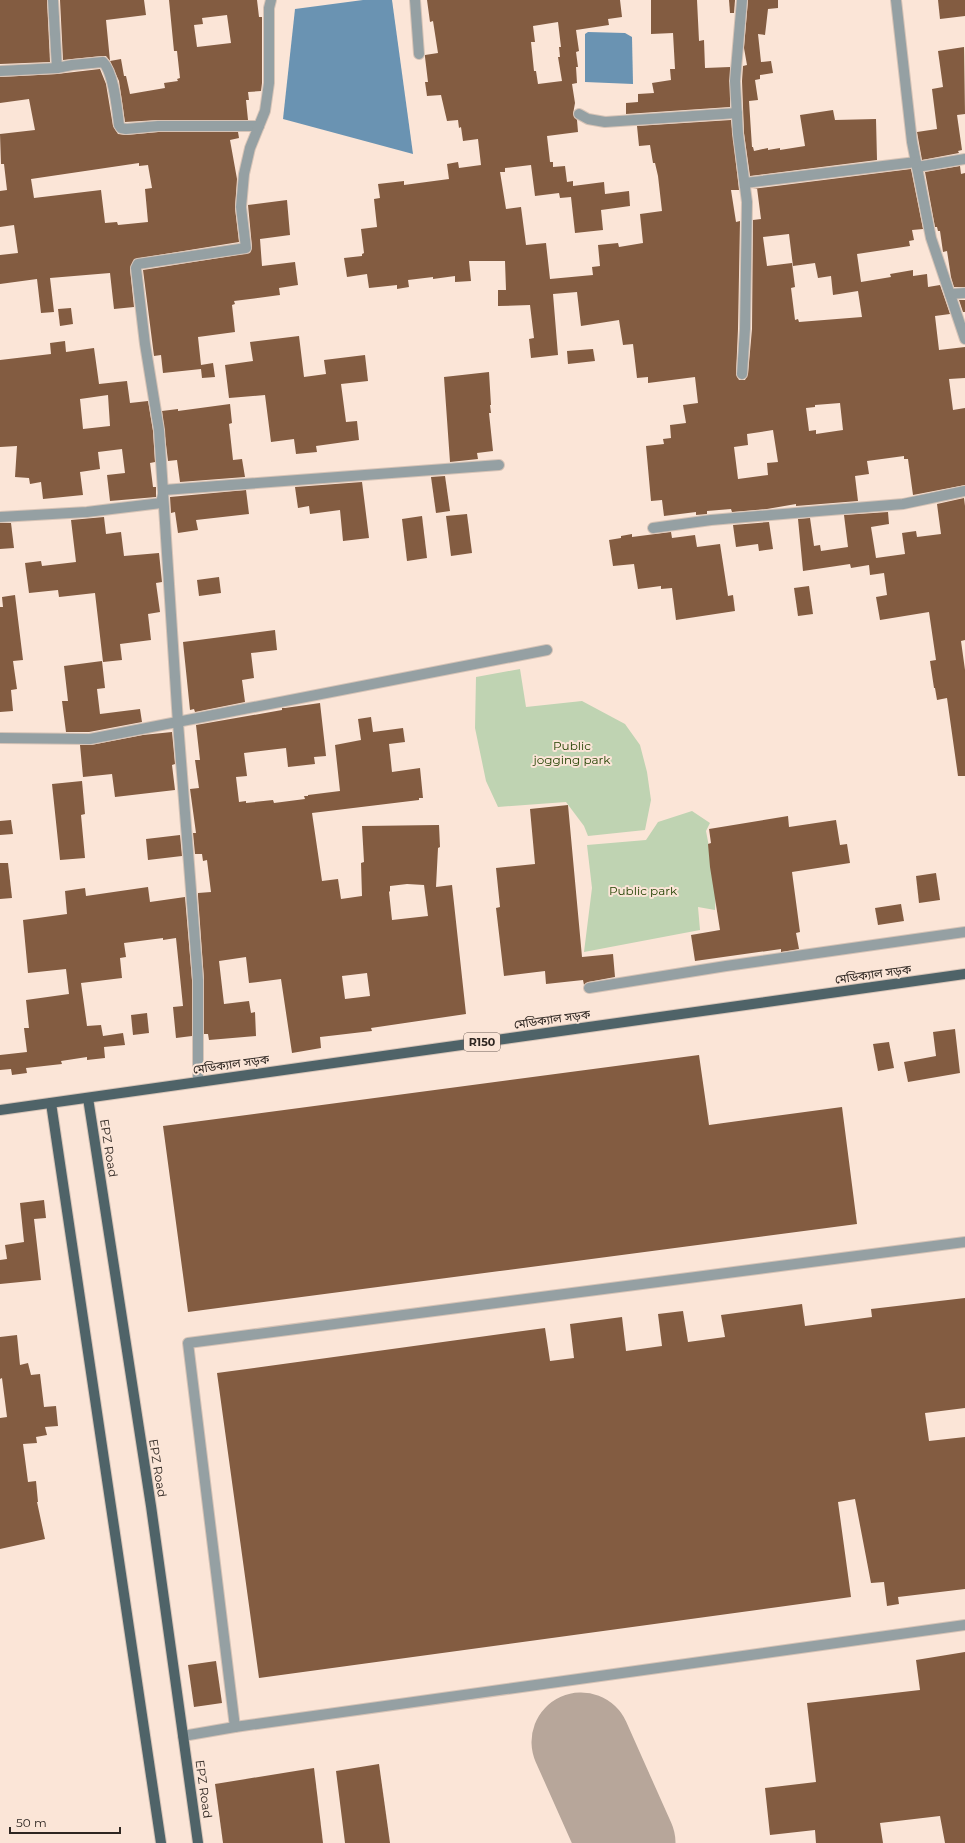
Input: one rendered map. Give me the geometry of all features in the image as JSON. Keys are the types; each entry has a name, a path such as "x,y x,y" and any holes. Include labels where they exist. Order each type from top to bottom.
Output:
{"main road":[{"name":"মেডিক্যাল সড়ক","path":"0,1110 965,974"},
{"name":"EPZ Road","path":"88,1098 152,1514 198,1843"},
{"path":"51,1103 161,1843"}],"street":[{"path":"53,0 57,68"},
{"path":"198,1082 198,980 178,723 164,490 159,430 145,344 137,266 138,264 246,248 241,207 244,174 250,148 265,111 270,74 269,8 271,0"},
{"path":"415,0 419,54"},
{"path":"742,0 735,81 747,202 744,348 742,374"},
{"path":"896,0 912,142 931,238 965,339"},
{"path":"0,71 57,68 103,62 108,70 119,125 121,128 126,129 158,126 259,126"},
{"path":"579,114 588,119 605,122 737,113"},
{"path":"745,183 965,159"},
{"path":"950,294 965,293"},
{"path":"164,490 499,465"},
{"path":"0,517 87,512 160,503 164,490"},
{"path":"653,528 710,520 903,504 965,491"},
{"path":"0,738 90,739 178,723 443,669 548,650"},
{"path":"589,988 726,966 965,932"},
{"path":"235,1727 188,1343 965,1242"},
{"path":"183,1736 235,1727 965,1625"}],"green space":[{"name":"Public jogging park","path":"520,669 526,707 582,701 625,724 640,745 647,772 651,800 645,830 588,836 584,826 566,802 498,807 486,781 475,728 476,677"},
{"name":"Public park","path":"692,811 710,823 706,831 716,883 715,910 698,907 700,930 584,952 592,888 587,845 646,840 658,822"}],"water":[{"path":"363,0 392,0 413,154 283,119 295,9"},
{"path":"588,32 625,33 632,37 633,84 585,82 585,34"}],"building":[{"path":"0,0 47,0 50,62 0,64"},
{"path":"60,0 144,0 146,15 106,20 110,61 106,56 63,60"},
{"path":"169,0 257,0 259,17 262,17 262,83 261,91 248,92 249,100 246,100 248,120 158,120 125,122 119,81 110,61 121,59 124,76 126,76 130,94 165,88 164,83 178,81 177,79 180,78 177,51 174,51","holes":["227,15 231,43 197,47 194,25 203,24 202,18"]},
{"path":"427,0 620,0 622,17 608,19 609,25 576,30 579,51 576,52 578,67 576,67 577,83 572,84 575,103 573,114 577,120 578,132 547,136 550,162 553,162 553,167 565,166 567,182 573,181 573,186 604,182 605,194 629,191 630,206 601,210 603,230 575,233 571,197 560,198 559,193 535,196 531,165 505,168 505,172 500,172 506,209 521,207 526,245 546,243 550,279 593,275 592,267 600,266 598,245 618,243 619,247 643,243 640,214 662,211 658,176 655,163 653,163 650,145 639,146 637,126 731,120 739,190 731,190 736,222 740,221 736,374 739,380 745,380 748,374 752,329 753,220 761,219 757,188 911,169 923,229 912,230 914,240 909,241 910,246 857,254 861,282 891,277 890,274 913,270 913,276 927,274 928,287 940,285 950,314 935,316 939,350 965,347 965,378 949,379 953,410 965,408 965,485 913,495 908,459 904,459 904,456 867,461 869,474 855,476 858,501 796,506 796,504 767,509 732,512 731,509 707,511 707,514 696,515 696,512 664,516 662,500 651,501 646,446 664,444 663,439 671,438 670,425 686,423 683,405 698,403 695,377 648,383 648,377 637,378 633,344 623,345 619,320 581,326 577,292 553,294 558,355 531,358 529,339 534,338 530,305 498,306 498,290 506,290 505,261 469,261 471,281 455,282 455,276 433,279 433,277 408,280 409,287 397,289 397,285 369,288 367,274 347,277 344,258 362,256 364,253 361,229 377,227 374,199 380,198 378,184 404,181 404,185 449,179 447,164 458,162 459,168 481,165 478,139 463,141 461,127 459,128 458,120 447,121 441,95 427,96 425,82 428,82 425,55 438,53 433,21 430,22","holes":["558,22 561,47 559,47 560,57 558,57 562,81 538,84 536,71 534,71 531,42 535,42 533,26","789,234 793,266 815,263 818,278 831,276 833,295 858,291 862,317 799,322 798,319 795,320 791,288 795,287 792,263 767,266 763,237","840,403 843,430 816,434 816,430 809,431 806,408 815,407 815,405","773,430 778,462 767,463 768,475 738,479 734,447 748,445 747,434"]},
{"path":"651,0 697,0 699,41 704,40 705,68 730,67 730,107 626,114 626,103 638,102 638,94 654,93 652,83 671,80 670,69 675,69 673,33 651,34"},
{"path":"729,0 735,0 734,13 730,13"},
{"path":"748,0 778,0 778,8 768,9 765,35 758,34 761,62 771,61 773,73 760,75 760,79 755,80 758,100 749,101 752,147 754,151 768,148 768,150 780,148 780,150 805,146 800,115 833,110 835,120 876,119 877,160 750,176 744,133 742,81 743,66 747,65 744,48"},
{"path":"938,0 965,0 965,16 940,19"},
{"path":"964,47 965,114 957,115 962,150 958,151 959,153 922,160 917,132 937,129 932,89 943,87 938,51"},
{"path":"100,69 106,84 113,126 118,134 126,135 158,132 238,132 239,138 230,140 237,179 235,208 239,242 134,259 130,269 134,307 114,309 110,273 50,278 54,312 41,313 37,279 0,284 0,255 18,253 14,225 0,227 0,191 7,190 4,164 1,164 0,134 35,130 29,99 0,103 0,77 57,74","holes":["139,163 139,166 148,165 152,188 145,189 148,222 118,225 117,222 105,223 101,190 34,198 31,179"]},
{"path":"960,166 961,174 965,173 965,287 954,287 947,251 943,252 940,231 938,231 937,227 935,227 925,172"},
{"path":"287,200 290,235 260,239 262,266 295,262 298,285 279,288 280,295 234,301 235,304 232,305 235,332 198,337 201,365 213,363 215,377 202,378 201,369 163,373 161,355 154,356 143,270 250,253 252,247 248,205"},
{"path":"959,300 965,300 965,312 963,312"},
{"path":"71,308 73,324 60,326 58,309"},
{"path":"299,336 304,377 326,374 324,360 365,355 368,381 341,384 346,422 357,421 359,440 316,446 317,452 296,454 294,439 271,442 265,395 229,398 225,365 253,361 250,342"},
{"path":"65,341 66,352 94,348 99,384 127,381 130,403 148,401 153,431 155,462 150,463 153,487 156,487 156,497 110,501 107,475 125,473 122,449 98,452 100,469 80,472 83,495 43,499 41,482 30,484 29,478 15,477 17,446 0,447 0,360 51,354 50,343","holes":["108,395 110,426 83,429 80,399"]},
{"path":"593,349 595,361 568,364 567,351"},
{"path":"489,372 491,413 489,413 493,451 477,453 478,459 450,462 444,377"},
{"path":"230,404 232,423 229,424 233,460 242,459 245,477 180,482 177,460 168,461 162,411 178,409 178,411"},
{"path":"445,476 450,511 436,513 431,477"},
{"path":"362,482 369,538 343,541 340,510 310,514 309,506 298,508 295,487"},
{"path":"246,490 249,514 196,520 198,530 178,533 175,512 171,513 170,497"},
{"path":"964,498 965,640 961,641 965,670 965,776 958,776 947,698 937,700 934,688 930,661 936,660 929,612 880,620 876,597 887,595 884,573 870,575 869,565 851,568 850,564 803,571 798,519 810,518 814,546 820,545 821,551 848,547 844,515 888,512 889,524 871,527 876,558 905,554 902,533 916,531 917,537 941,534 937,504"},
{"path":"467,514 472,553 451,556 446,516"},
{"path":"422,516 427,558 407,561 402,519"},
{"path":"104,517 106,534 121,532 124,556 159,553 162,582 156,583 160,612 148,614 151,640 120,644 122,660 103,662 95,593 59,597 58,590 29,593 25,563 41,561 42,566 76,562 71,520"},
{"path":"769,522 773,549 759,551 758,544 736,547 733,525"},
{"path":"0,523 11,523 14,548 0,549"},
{"path":"671,532 672,538 695,535 697,547 720,544 728,596 733,595 735,611 676,620 672,588 661,589 661,586 638,589 634,564 613,566 609,540 632,534 632,537"},
{"path":"219,577 221,593 199,596 197,580"},
{"path":"809,586 813,614 798,616 794,588"},
{"path":"15,595 23,660 13,661 17,689 11,690 13,711 0,712 0,607 3,607 2,597"},
{"path":"275,630 277,650 251,653 254,678 242,680 245,702 195,712 194,709 190,710 183,642"},
{"path":"102,661 105,688 97,689 100,714 140,709 142,722 89,732 66,732 62,701 68,701 64,666"},
{"path":"320,703 326,756 314,757 315,764 288,767 286,748 244,753 247,776 236,777 239,802 246,801 246,803 273,800 274,803 305,799 304,796 308,795 340,791 335,745 361,740 358,719 371,717 373,732 403,728 405,742 389,744 392,772 420,768 423,798 419,798 419,800 312,813 322,881 338,879 341,899 362,896 361,863 364,862 362,826 439,825 440,847 438,848 436,887 452,885 466,1014 371,1028 372,1031 320,1037 321,1048 292,1053 281,979 249,983 246,957 219,961 224,1004 249,1001 251,1013 255,1012 256,1036 209,1040 208,1034 204,1034 204,980 198,893 211,892 207,860 203,861 202,854 195,854 193,833 196,833 190,789 199,788 195,760 200,760 196,725 282,710 282,708","holes":["407,884 424,885 428,916 392,920 389,892 390,886","367,973 370,996 345,999 342,976"]},
{"path":"172,732 175,764 172,765 175,790 115,797 112,774 83,777 80,745 91,745 143,735"},
{"path":"82,781 85,814 81,815 85,858 60,860 52,784"},
{"path":"568,805 582,957 613,954 615,977 588,982 584,985 583,980 546,984 545,971 504,976 496,908 500,907 496,868 535,864 530,809"},
{"path":"788,816 789,827 836,820 840,845 847,844 850,863 792,872 800,932 796,933 799,949 781,952 781,949 695,961 691,935 720,930 710,867 708,844 711,843 709,829"},
{"path":"11,820 13,834 0,835 0,821"},
{"path":"180,835 182,856 148,860 146,839"},
{"path":"0,863 8,863 12,898 0,899"},
{"path":"936,873 940,900 919,903 916,876"},
{"path":"148,887 150,902 185,897 192,980 192,1036 176,1038 173,1007 183,1006 176,938 163,940 163,938 124,943 126,957 120,958 122,978 81,983 87,1026 101,1025 103,1036 123,1033 125,1045 104,1047 105,1058 87,1060 87,1057 61,1061 62,1064 26,1068 27,1073 12,1075 11,1069 0,1070 0,1055 27,1052 24,1028 29,1028 26,1000 69,994 66,969 28,973 23,920 67,914 65,891 85,888 86,896"},
{"path":"901,904 904,921 878,925 875,908"},
{"path":"147,1013 149,1033 133,1035 131,1015"},
{"path":"955,1029 960,1073 908,1082 904,1062 936,1056 933,1032"},
{"path":"889,1042 894,1068 878,1071 873,1044"},
{"path":"699,1055 709,1125 842,1107 857,1224 188,1312 163,1126"},
{"path":"44,1200 46,1218 34,1219 41,1280 0,1284 0,1260 7,1259 5,1245 24,1242 20,1203"},
{"path":"965,1298 965,1408 925,1413 929,1441 965,1437 965,1589 898,1597 899,1604 887,1606 884,1582 871,1583 855,1499 838,1502 851,1597 259,1678 217,1373 545,1328 550,1361 574,1358 570,1324 622,1317 626,1351 662,1346 658,1314 683,1311 688,1342 725,1337 721,1315 802,1304 805,1326 872,1317 871,1309"},
{"path":"17,1335 20,1365 28,1363 31,1375 40,1374 44,1407 56,1406 58,1426 45,1427 47,1435 36,1437 37,1443 23,1444 28,1482 36,1481 37,1502 45,1539 0,1549 0,1418 7,1417 2,1378 0,1379 0,1337"},
{"path":"965,1652 965,1843 945,1843 940,1816 880,1823 883,1843 816,1843 815,1830 770,1835 765,1788 816,1782 807,1703 920,1690 916,1660"},
{"path":"216,1661 222,1703 194,1707 188,1665"},
{"path":"379,1764 390,1843 345,1843 336,1771"},
{"path":"314,1768 323,1843 223,1843 215,1784"}],"runway":[{"path":"581,1742 626,1843"}]}
